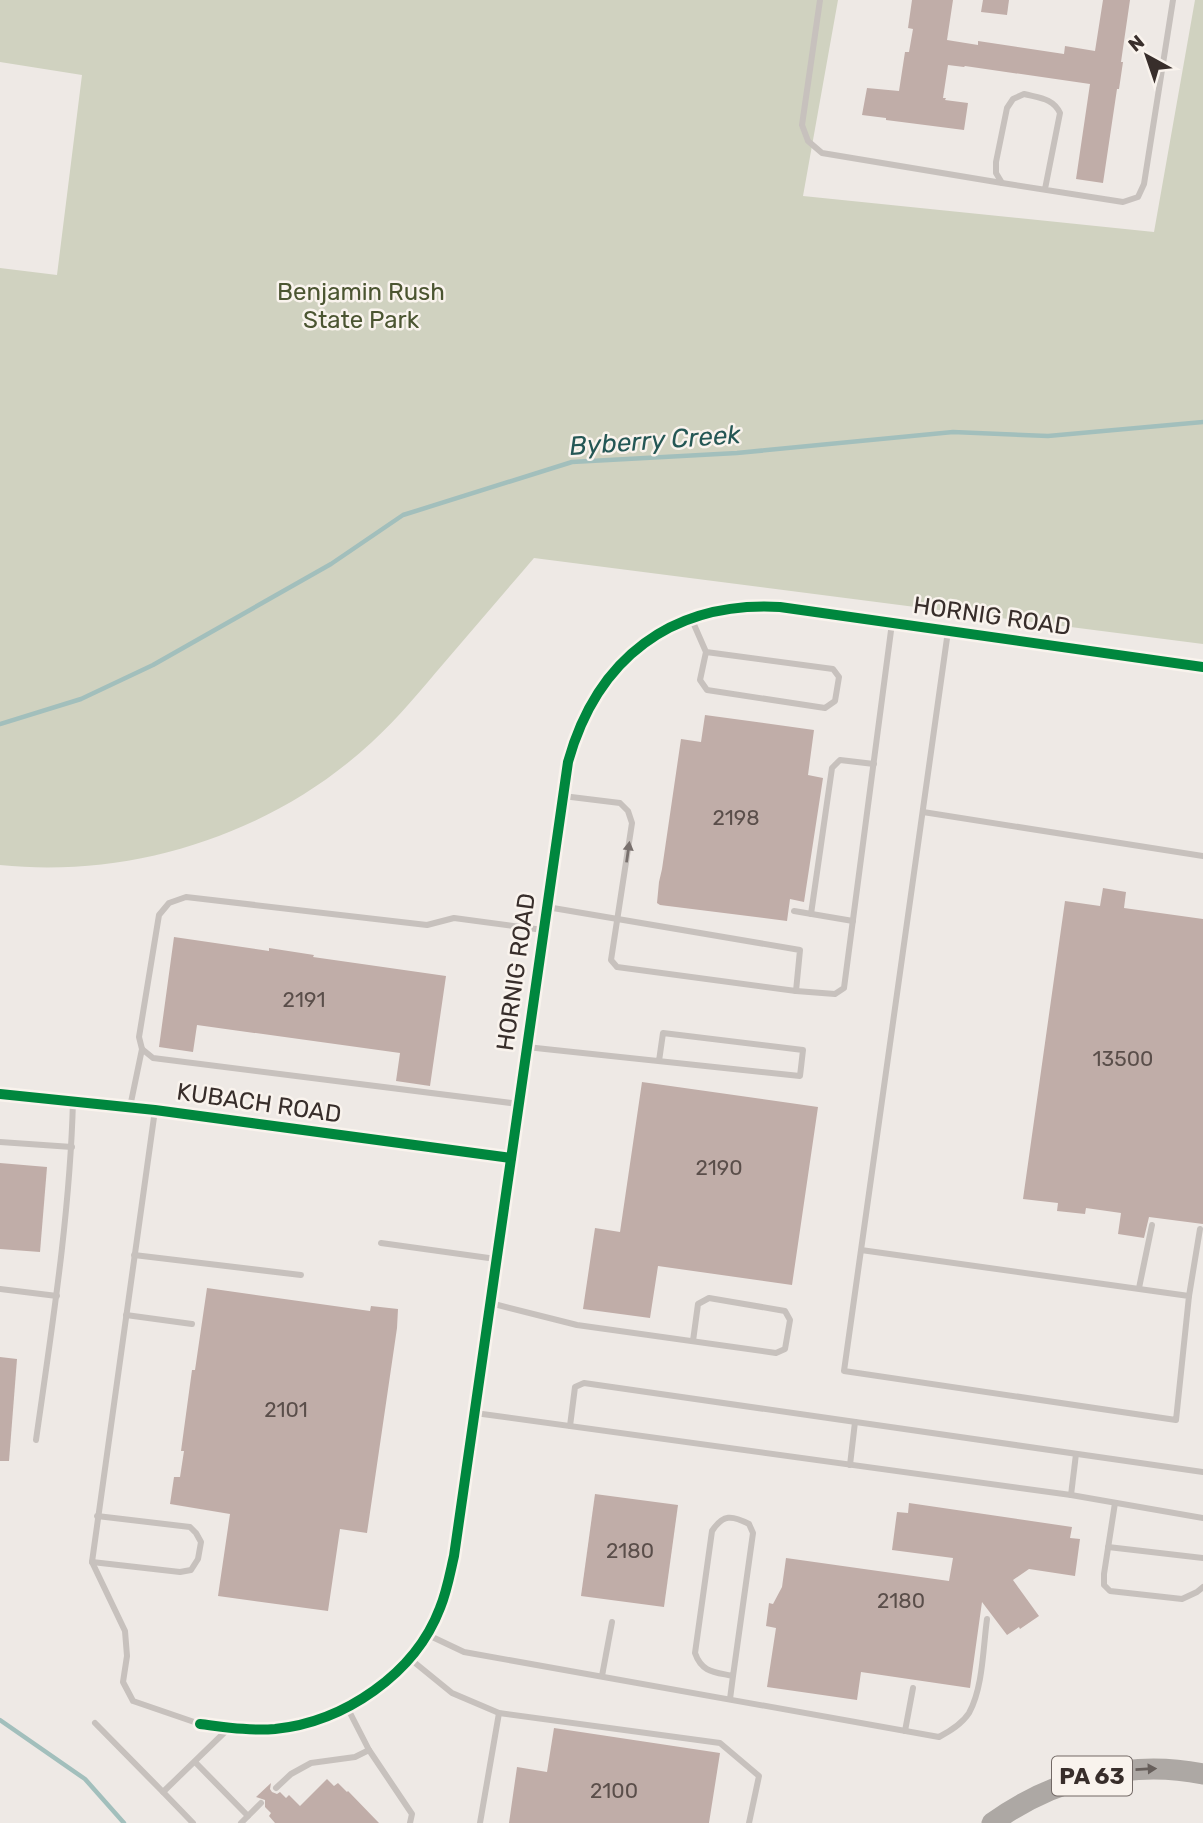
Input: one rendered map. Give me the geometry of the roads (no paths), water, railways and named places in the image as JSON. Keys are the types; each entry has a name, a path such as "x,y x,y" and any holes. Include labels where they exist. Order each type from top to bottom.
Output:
{"highway":[{"name":"PA 63","path":"992,1823 1023,1802 1086,1777 1156,1768 1203,1774"}],"street":[{"name":"HORNIG ROAD","path":"200,1724 229,1728 275,1728 303,1724 347,1707 387,1680 410,1658 440,1609 454,1556 568,762 582,720 603,684 623,662 647,641 692,618 725,609 764,606 1203,667"},
{"name":"KUBACH ROAD","path":"0,1094 155,1110 511,1158"}],"lane":[{"path":"820,0 802,125 808,141 822,153 1123,202 1138,197 1144,184 1173,0"},
{"path":"1002,183 996,173 996,162 1007,108 1013,99 1024,94 1049,100 1056,105 1060,113 1045,190"},
{"path":"692,618 706,652 700,680 707,691 825,708 835,701 839,677 833,669 706,652"},
{"path":"563,796 620,803 628,811 632,823 611,960 617,967 835,994 844,989 892,623"},
{"path":"948,631 844,1371 1176,1420 1189,1296 1200,1229"},
{"path":"811,914 832,768 840,760 874,764"},
{"path":"923,812 1203,856"},
{"path":"130,1107 142,1049 139,1037 159,915 170,903 186,897 427,925 454,918 544,930"},
{"path":"547,907 800,950 796,991"},
{"path":"794,911 853,921"},
{"path":"527,1047 800,1076 803,1050 663,1033 659,1061"},
{"path":"142,1049 153,1058 519,1104"},
{"path":"37,1440 57,1296 72,1147 73,1101"},
{"path":"155,1110 92,1562 125,1631 127,1656 123,1682 133,1701 200,1724"},
{"path":"0,1142 72,1147"},
{"path":"1139,1288 1152,1225"},
{"path":"382,1243 496,1259"},
{"path":"861,1250 1189,1296"},
{"path":"134,1255 300,1275"},
{"path":"0,1289 57,1296"},
{"path":"490,1303 577,1325 776,1353 785,1349 790,1320 785,1311 709,1298 698,1304 693,1341"},
{"path":"126,1315 192,1324"},
{"path":"570,1426 575,1387 584,1383 1203,1472"},
{"path":"475,1413 1071,1495 1203,1518"},
{"path":"850,1465 855,1422"},
{"path":"1071,1495 1076,1454"},
{"path":"1115,1503 1104,1585 1111,1591 1182,1599 1203,1587"},
{"path":"92,1562 180,1572 191,1570 198,1559 201,1542 190,1527 97,1516"},
{"path":"730,1699 753,1533 749,1524 740,1519 727,1518 719,1521 712,1531 695,1653 699,1663 708,1671 733,1676"},
{"path":"1108,1547 1203,1559"},
{"path":"426,1634 464,1652 939,1737 952,1730 968,1715 977,1694 987,1619"},
{"path":"602,1676 612,1622"},
{"path":"410,1658 452,1693 499,1713 719,1743 758,1776 749,1823"},
{"path":"905,1731 913,1688"},
{"path":"347,1707 369,1750 412,1814 410,1823"},
{"path":"480,1823 499,1713"},
{"path":"94,1723 193,1823"},
{"path":"163,1792 229,1728"},
{"path":"276,1788 291,1774 311,1763 355,1757 369,1750"},
{"path":"195,1762 248,1816"},
{"path":"241,1823 261,1803"}],"waterway":[{"name":"Byberry Creek","path":"0,724 81,699 153,665 331,564 403,515 572,462 737,453 953,432 1048,436 1203,422"},
{"path":"0,1720 85,1779 124,1823"}],"park label":[{"name":"Benjamin Rush State Park","path":"361,306"}]}
